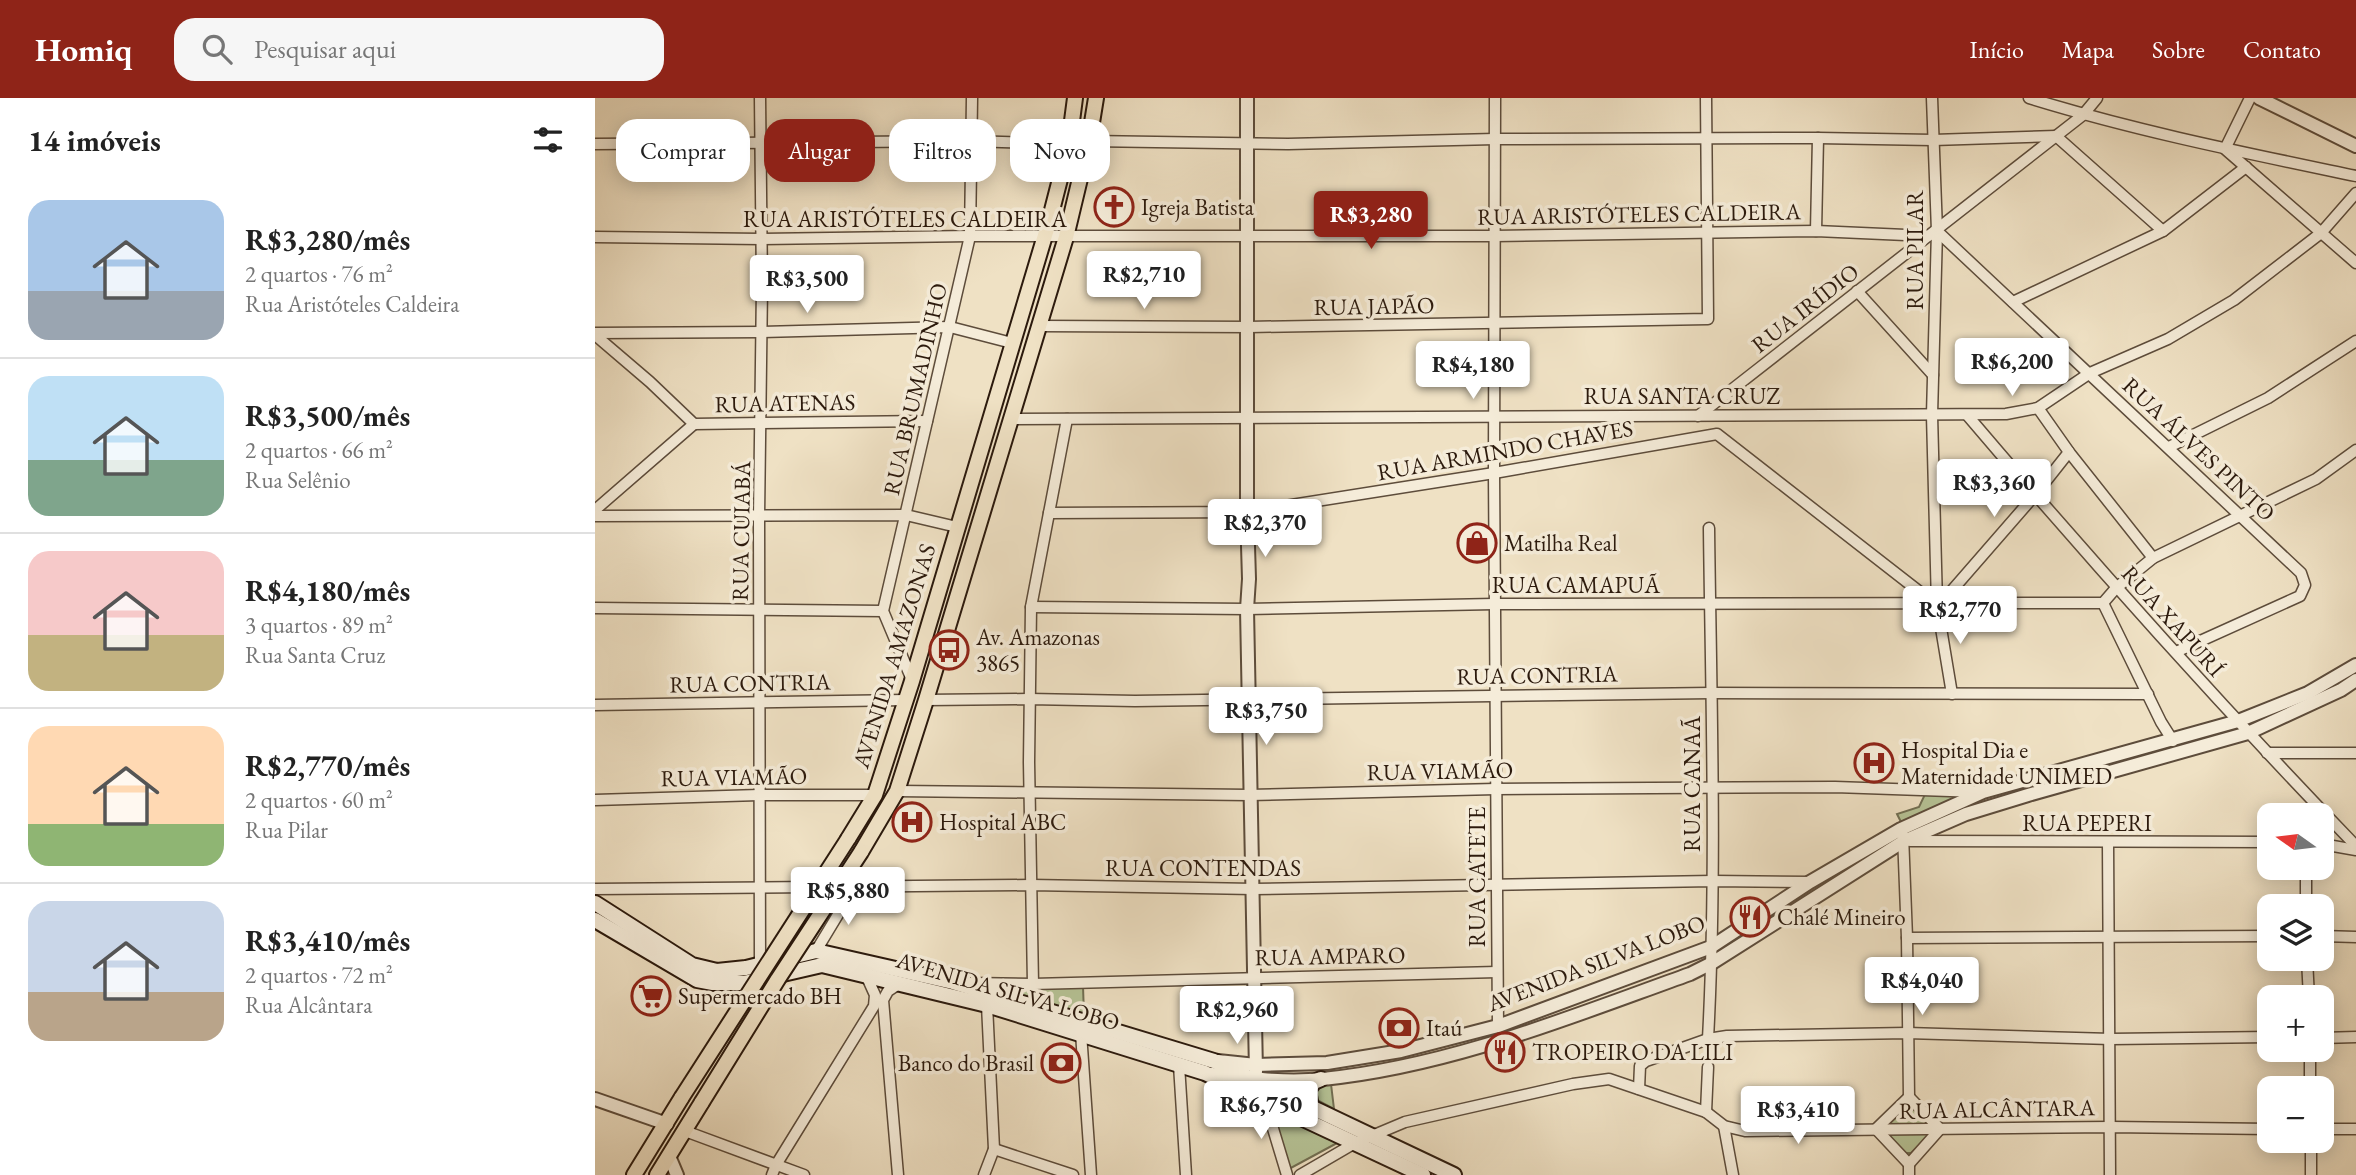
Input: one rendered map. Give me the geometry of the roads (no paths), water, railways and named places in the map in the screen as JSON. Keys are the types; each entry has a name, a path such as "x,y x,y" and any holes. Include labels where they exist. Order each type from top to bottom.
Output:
{"main road":[{"name":"AVENIDA AMAZONAS","path":"1072,119 1075,98"},
{"name":"AVENIDA AMAZONAS","path":"1093,119 1096,98"},
{"name":"AVENIDA AMAZONAS","path":"635,1175 875,795 912,681 1059,182"},
{"name":"AVENIDA AMAZONAS","path":"657,1175 897,792 1040,326 1079,182"},
{"name":"AVENIDA SILVA LOBO","path":"595,903 692,965 704,969 717,971 760,965 816,951 953,982 991,1000 1081,1034 1205,1073"},
{"name":"AVENIDA SILVA LOBO","path":"598,922 697,980 744,983 822,965 991,1000 1256,1072"},
{"path":"1256,1072 1293,1098 1454,1175"},
{"path":"1205,1073 1423,1175"},
{"path":"1311,1107 1308,1090 1314,1082 1321,1079"},
{"path":"1268,1102 1293,1098"}],"street":[{"name":"RUA CUIABÁ","path":"760,98 760,965"},
{"name":"RUA BRUMADINHO","path":"971,98 971,119"},
{"path":"1247,98 1247,609 1256,1072"},
{"name":"RUA CATETE","path":"1495,98 1493,473 1498,1026"},
{"path":"1706,98 1707,232"},
{"name":"RUA PILAR","path":"1932,98 1932,415 1938,604 1952,694"},
{"path":"2029,98 2083,115 2225,149 2356,176"},
{"name":"RUA IRÍDIO","path":"1698,416 2083,115 2097,98"},
{"path":"2225,149 2250,98"},
{"path":"2259,98 2356,146"},
{"path":"1110,141 1287,144 1495,139 1933,140 2056,136 2163,231"},
{"path":"1816,232 1818,138"},
{"path":"595,144 889,141"},
{"path":"2225,149 2356,264"},
{"path":"2013,302 2163,231 2246,167"},
{"name":"RUA BRUMADINHO","path":"883,611 970,236 970,182"},
{"name":"RUA SANTA CRUZ","path":"1011,419 2005,414 2038,408 2090,373 2168,339 2234,300 2321,233 2356,193"},
{"name":"RUA ARISTÓTELES CALDEIRA","path":"595,237 762,239 970,236 1495,236 1707,232 1933,234"},
{"name":"RUA JAPÃO","path":"1040,326 1249,327 1708,319 1707,232"},
{"name":"RUA ÁLVES PINTO","path":"1933,234 2013,302 2301,573 2305,585 2300,596 2176,652"},
{"path":"1857,291 1933,375"},
{"path":"595,334 950,327 1013,343"},
{"name":"RUA ATENAS","path":"595,334 694,424 927,421"},
{"path":"2169,447 2268,398 2356,341"},
{"path":"2038,408 2069,452 2153,558"},
{"name":"RUA XAPURÍ","path":"1968,416 2116,588 2356,848"},
{"path":"1034,984 1029,793 1031,607 1067,419"},
{"path":"595,510 694,424"},
{"name":"RUA ARMINDO CHAVES","path":"1049,513 1247,512 1717,434 1938,604"},
{"path":"2173,741 2102,603 2153,558 2316,479 2356,450"},
{"path":"1938,604 2035,495 2069,452"},
{"path":"595,516 906,515 957,527"},
{"name":"RUA CANAÃ","path":"1708,1040 1713,881 1709,528"},
{"name":"RUA CAMAPUÃ","path":"1031,607 1247,609 1494,604 2102,603"},
{"path":"595,608 883,611 912,681"},
{"name":"AVENIDA SILVA LOBO","path":"1205,1073 1256,1072 1327,1063 1389,1053 1498,1026 1711,947 1810,882 1983,792 2238,722 2308,693 2356,665"},
{"name":"AVENIDA SILVA LOBO","path":"1256,1072 1321,1079 1405,1067 1498,1042 1690,974 1712,963 1903,835 2028,795 2248,733 2341,690 2356,680"},
{"name":"RUA CONTRIA","path":"926,700 1135,701 1711,692 2148,694"},
{"name":"RUA CONTRIA","path":"595,705 906,700"},
{"path":"2267,753 2356,753"},
{"name":"RUA VIAMÃO","path":"897,792 1249,794 1835,787 1983,792"},
{"name":"RUA VIAMÃO","path":"595,800 875,795"},
{"path":"1903,835 1909,1097 1940,1129 1909,1169 1876,1129 1909,1097"},
{"name":"RUA PEPERI","path":"1903,835 2108,843 2257,842"},
{"path":"2108,843 2111,1175"},
{"path":"2335,846 2356,848"},
{"name":"RUA CONTENDAS","path":"595,889 1031,885 1254,889 1496,883 1810,882"},
{"path":"816,951 854,888"},
{"path":"1907,938 2257,936"},
{"path":"2334,936 2356,937"},
{"name":"RUA AMPARO","path":"953,982 1034,984 1497,972"},
{"path":"774,1170 874,1006 875,995 866,975"},
{"path":"898,1175 883,1000 888,991 900,983"},
{"path":"984,1175 994,1149 991,1000"},
{"path":"866,1020 885,1027"},
{"path":"1081,1034 1091,1175"},
{"path":"1639,1089 1640,1066 1646,1061 1727,1035 1907,1034 2111,1039 2257,1037"},
{"path":"2334,1038 2356,1037"},
{"path":"1179,1065 1186,1175"},
{"path":"1706,1111 1707,1067"},
{"path":"1300,1175 1355,1143 1405,1122 1573,1084 1609,1079 1706,1111 1724,1126 1733,1175"},
{"path":"595,1099 667,1124"},
{"path":"1268,1102 1268,1112 1287,1175"},
{"name":"RUA ALCÂNTARA","path":"1724,1126 1745,1131 2111,1127 2257,1129"},
{"path":"2334,1129 2356,1129"},
{"path":"685,1131 774,1170 804,1175"},
{"path":"994,1149 1073,1175"},
{"path":"2311,1153 2311,1175"},
{"path":"669,1156 677,1175"}],"place":[{"name":"Igreja Batista","path":"1114,207"},
{"name":"Matilha Real","path":"1477,543"},
{"name":"Av. Amazonas 3865","path":"949,650"},
{"name":"Hospital Dia e Maternidade UNIMED","path":"1874,763"},
{"name":"Hospital ABC","path":"912,822"},
{"name":"Chalé Mineiro","path":"1750,917"},
{"name":"Supermercado BH","path":"651,996"},
{"name":"Itaú","path":"1399,1028"},
{"name":"TROPEIRO DA LILI","path":"1505,1052"},
{"name":"Banco do Brasil","path":"1061,1063"}]}
